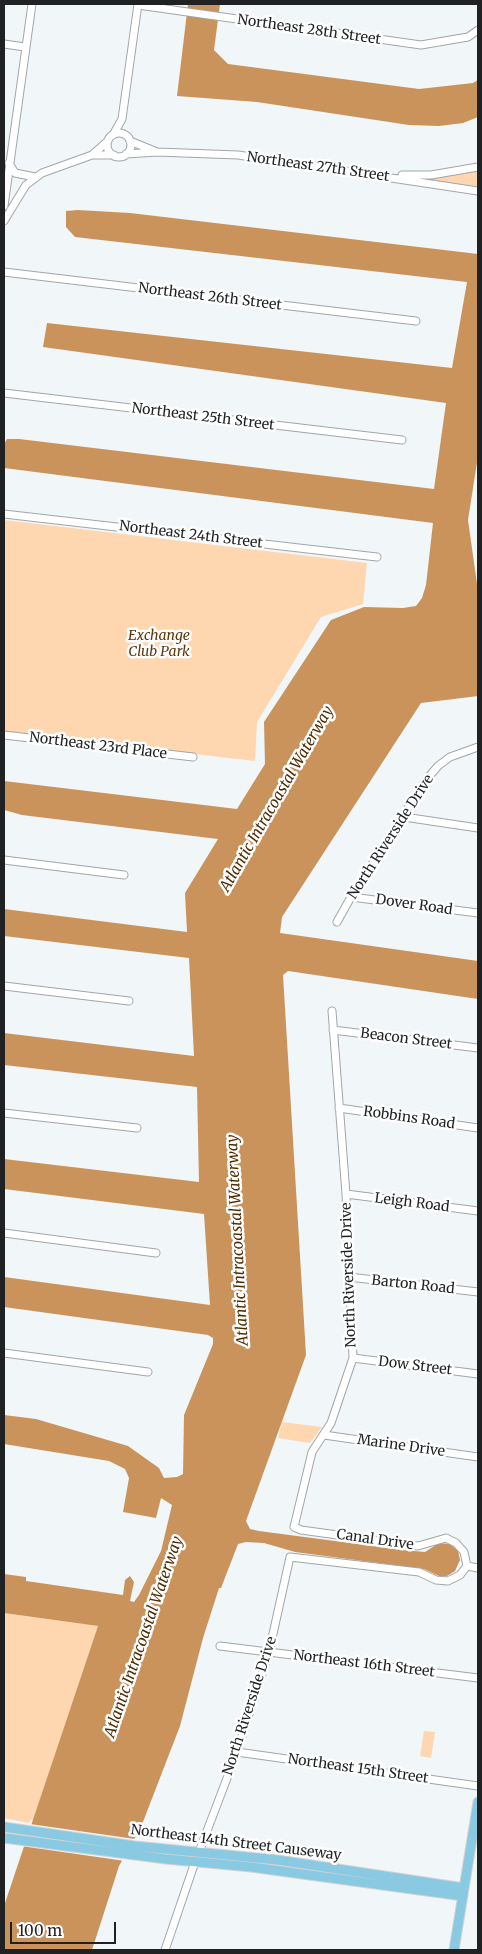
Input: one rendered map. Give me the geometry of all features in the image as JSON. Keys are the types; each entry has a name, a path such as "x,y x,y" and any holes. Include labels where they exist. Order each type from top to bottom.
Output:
{"main road":[{"path":"454,1950 478,1802"},
{"name":"Northeast 14th Street Causeway","path":"4,1827 21,1835"},
{"name":"Northeast 14th Street Causeway","path":"4,1838 21,1835 134,1850 195,1862 463,1892"},
{"name":"Northeast 14th Street Causeway","path":"134,1850 199,1852 278,1860 463,1892"}],"street":[{"path":"4,206 32,4"},
{"path":"114,155 108,149 111,138 122,119 138,4"},
{"name":"Northeast 28th Street","path":"138,4 421,46 468,37 478,30"},
{"path":"4,44 25,48"},
{"path":"92,154 126,154 131,146 122,119"},
{"path":"4,220 16,197 35,177 55,167 92,154 111,138 121,133 129,139"},
{"name":"Northeast 27th Street","path":"129,139 157,152"},
{"name":"Northeast 27th Street","path":"126,154 157,152 238,155 478,191"},
{"path":"9,162 15,173 35,177"},
{"path":"380,176 431,175 478,167"},
{"name":"Northeast 26th Street","path":"4,272 416,321"},
{"name":"Northeast 25th Street","path":"4,394 402,440"},
{"name":"Northeast 24th Street","path":"4,514 377,557"},
{"name":"Northeast 23rd Place","path":"4,735 193,757"},
{"name":"North Riverside Drive","path":"337,922 350,896 404,817 426,780 438,766 462,751 478,747"},
{"path":"404,817 478,828"},
{"path":"4,860 124,875"},
{"name":"Dover Road","path":"350,896 478,914"},
{"path":"4,986 129,1001"},
{"name":"North Riverside Drive","path":"294,1527 312,1452 316,1443 324,1435 351,1369 353,1358 346,1194 332,1011"},
{"name":"Beacon Street","path":"333,1030 478,1048"},
{"name":"Robbins Road","path":"339,1108 478,1128"},
{"path":"4,1113 137,1128"},
{"name":"Leigh Road","path":"346,1194 478,1211"},
{"path":"4,1233 156,1253"},
{"name":"Barton Road","path":"349,1277 478,1292"},
{"path":"4,1353 148,1372"},
{"name":"Dow Street","path":"353,1358 478,1374"},
{"name":"Marine Drive","path":"324,1435 478,1457"},
{"name":"Canal Drive","path":"290,1557 419,1572 436,1580 448,1581 460,1575 467,1566 464,1552 456,1542 446,1538 435,1539 418,1546 294,1527"},
{"name":"North Riverside Drive","path":"199,1852 237,1752 269,1652 290,1557"},
{"path":"467,1566 478,1568"},
{"name":"Northeast 16th Street","path":"220,1646 478,1678"},
{"name":"Northeast 15th Street","path":"237,1752 478,1786"},
{"path":"165,1950 195,1862"}],"green space":[{"path":"478,167 478,192 422,182 431,175"},
{"name":"Exchange Club Park","path":"4,520 367,563 363,604 321,617 257,722 255,761 4,732"},
{"path":"282,1422 322,1427 310,1443 278,1438"},
{"path":"4,1613 98,1626 33,1820 31,1819 29,1823 4,1818"},
{"path":"424,1731 435,1732 431,1758 420,1756"}],"water":[{"path":"188,4 220,4 214,50 228,64 419,89 473,83 478,80 478,117 463,123 439,126 409,125 257,102 177,96"},
{"name":"Atlantic Intracoastal Waterway","path":"66,211 130,213 478,254 478,456 468,520 478,591 478,696 421,703 282,917 280,933 478,961 478,999 288,971 283,975 306,1355 246,1521 250,1529 259,1531 403,1550 425,1552 439,1543 450,1544 458,1551 460,1560 455,1571 447,1576 439,1576 424,1569 295,1552 264,1543 246,1542 238,1544 221,1588 219,1588 203,1638 180,1726 141,1827 119,1866 92,1950 4,1950 4,1906 98,1626 4,1613 4,1574 26,1577 26,1581 123,1595 125,1580 130,1576 134,1582 130,1601 134,1602 161,1551 172,1505 161,1498 156,1518 123,1512 129,1478 125,1469 109,1461 4,1444 4,1415 36,1419 128,1446 159,1468 164,1478 177,1477 183,1474 184,1415 213,1344 213,1338 208,1335 4,1307 4,1277 210,1305 204,1214 4,1189 4,1159 199,1182 197,1087 4,1065 4,1033 194,1056 189,958 4,936 4,909 187,932 185,893 218,839 22,815 4,810 4,781 237,809 265,764 264,722 331,620 364,607 403,608 416,606 422,598 426,585 433,523 4,468 4,444 7,439 19,439 434,489 446,403 43,347 47,323 452,368 467,282 75,237 66,227"}],"pier":[{"path":"30,1824 135,1839 135,1844 125,1861 21,1846"}]}
